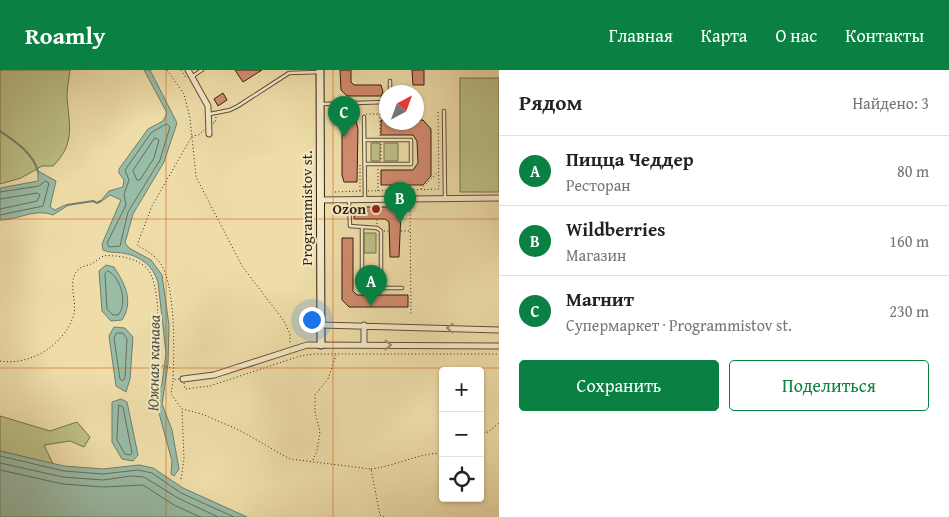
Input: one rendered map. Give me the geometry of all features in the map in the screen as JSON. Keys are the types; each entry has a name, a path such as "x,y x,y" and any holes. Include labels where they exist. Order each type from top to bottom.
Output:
{"street":[{"path":"188,70 210,114 209,134"},
{"name":"Programmistov st.","path":"320,71 321,345"},
{"path":"320,200 499,198"},
{"path":"321,325 499,330"},
{"path":"364,325 364,345"},
{"path":"184,379 214,376 307,345 499,346"}],"lane":[{"path":"192,76 202,70"},
{"path":"210,114 230,110 289,73 320,71"},
{"path":"320,104 379,102"},
{"path":"444,111 445,198"},
{"path":"364,117 365,199"},
{"path":"364,140 411,140 411,164 365,164"},
{"path":"349,199 350,226 376,228 381,231 381,288"},
{"path":"362,228 362,284 365,288 402,288"}],"path":[{"path":"167,70 184,94 190,118 196,177 242,266 284,321 290,334 290,350"},
{"path":"181,70 190,83"},
{"path":"335,192 439,189 438,111"},
{"path":"334,114 380,114 381,163"},
{"path":"192,136 199,136 204,130 204,124 215,123 217,116"},
{"path":"204,130 209,134"},
{"path":"181,479 184,458 182,409 171,394 174,368 173,327 168,281 156,258 137,245 152,206 192,136"},
{"path":"378,168 378,191"},
{"path":"420,190 438,172"},
{"path":"410,199 411,316"},
{"path":"376,228 377,219"},
{"path":"401,231 410,231"},
{"path":"0,361 12,363 29,360 44,352 62,335 74,314 73,276 79,268 92,264 105,255 126,257 149,271 154,281 157,304 157,388"},
{"path":"173,380 184,379 185,389 210,386 300,356 336,354 499,354"},
{"path":"312,461 317,451 320,431 315,413 315,395 328,379 336,354"},
{"path":"158,365 174,368"},
{"path":"182,409 202,414 239,430 290,459 370,469 390,467 430,453 439,453"},
{"path":"484,433 499,423"},
{"path":"370,469 380,515 384,517"}],"green space":[{"path":"0,70 70,70 67,97 70,125 65,149 53,166 42,166 21,178 0,184"},
{"path":"460,78 499,78 499,192 460,192"},
{"path":"371,143 380,143 380,161 371,161"},
{"path":"384,143 398,143 398,161 384,161"},
{"path":"364,233 376,233 376,253 364,253"},
{"path":"0,416 50,431 77,422 90,437 84,447 70,441 44,445 53,464 0,451"}],"water":[{"path":"144,70 150,70 177,123 164,162 133,214 125,243 129,248 151,260 162,275 169,325 168,364 162,404 172,430 179,469 174,476 171,474 172,461 156,402 162,384 166,353 158,282 153,271 141,259 129,254 108,252 103,250 102,244 121,200 110,195 99,203 109,191 123,187 124,180 119,173 119,169 148,129 163,121 167,113"},
{"path":"38,171 56,181 50,207 55,210 65,205 67,206 53,215 40,213 0,220 0,188 38,181"},
{"path":"106,265 114,267 125,286 128,299 126,313 122,320 111,321 102,311 99,271"},
{"path":"114,327 125,328 133,337 130,379 126,392 116,386 109,336"},
{"path":"121,399 127,402 138,455 133,461 122,459 112,442 112,402"},
{"path":"0,451 64,466 103,469 139,465 153,468 183,488 247,517 0,517"}],"building":[{"path":"235,70 262,70 243,82"},
{"path":"340,70 351,70 351,82 354,85 379,85 379,96 347,96 341,90"},
{"path":"412,70 424,70 424,85 413,85"},
{"path":"223,93 227,100 218,106 214,99"},
{"path":"344,121 356,121 358,129 357,182 344,182 342,175 342,129 344,129"},
{"path":"424,121 431,129 431,176 423,185 381,185 381,170 413,170 418,163 417,141 413,135 381,135 381,130 424,130"},
{"path":"354,207 395,207 401,213 399,257 390,257 389,222 385,219 354,219"},
{"path":"342,238 353,238 353,291 357,295 408,295 408,307 349,307 342,300"}],"waterway":[{"path":"0,131 28,154 36,165 38,172"},
{"path":"67,205 93,201 97,203 100,201"}],"place":[{"name":"Магнит","path":"344,137"},
{"name":"Ozon","path":"376,209"},
{"name":"Wildberries","path":"400,223"},
{"name":"Пицца Чеддер","path":"371,306"}],"water label":[{"name":"Южная канава","path":"153,363"}]}
